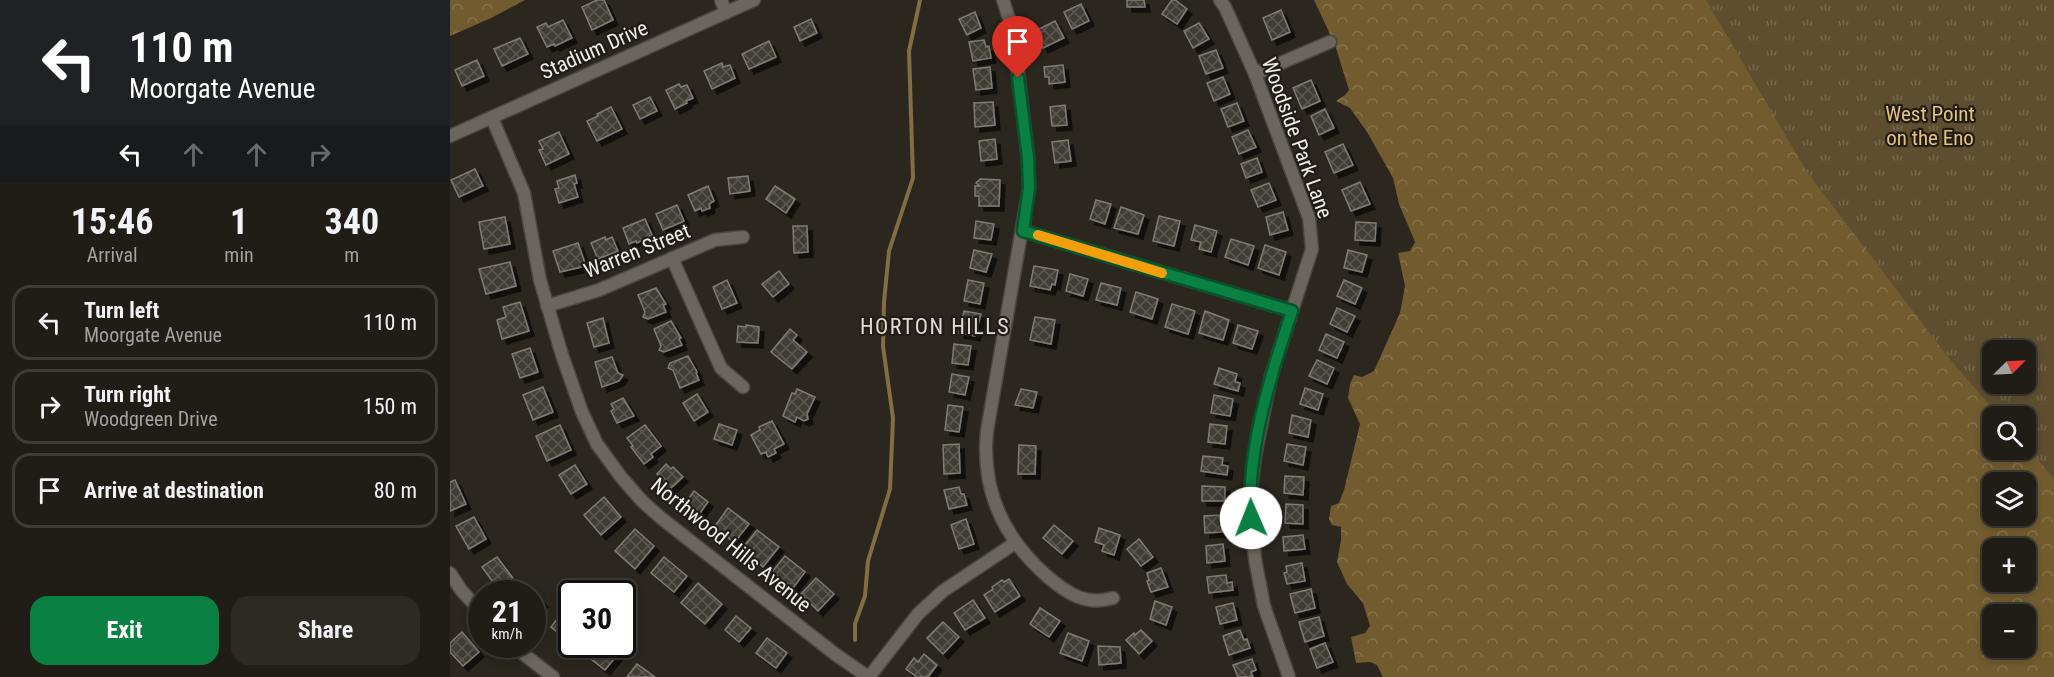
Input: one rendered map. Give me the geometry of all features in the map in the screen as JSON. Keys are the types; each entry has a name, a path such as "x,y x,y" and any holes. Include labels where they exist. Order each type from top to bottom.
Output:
{"street":[{"path":"721,0 726,13"},
{"name":"Stadium Drive","path":"450,136 754,0"},
{"path":"1005,0 1013,31 1028,158 1029,188 986,447 989,482 1001,519 1031,563 1059,587 1088,600 1100,602 1113,598"},
{"name":"Woodside Park Lane","path":"1220,0 1255,74 1309,218 1312,249 1271,376 1255,456 1250,498 1255,559 1264,606 1288,677"},
{"path":"1255,74 1330,42"},
{"name":"Northwood Hills Avenue","path":"492,118 524,193 547,306 582,412 597,444 642,501 835,654 869,677"},
{"path":"1023,231 1292,311"},
{"name":"Warren Street","path":"547,306 599,290 716,240 744,237"},
{"path":"672,258 721,368 743,387"},
{"path":"869,677 918,614 943,591 1016,543"},
{"path":"450,573 468,598"},
{"path":"450,599 461,590"},
{"path":"529,658 553,677"}],"green space":[{"path":"450,0 525,0 450,36"},
{"path":"1314,0 2054,0 2054,677 1383,677 1377,665 1370,662 1356,663 1351,637 1365,633 1370,626 1363,603 1347,584 1337,562 1341,527 1332,525 1329,519 1331,506 1339,503 1344,490 1360,424 1348,398 1350,384 1354,375 1362,377 1374,371 1400,313 1405,286 1398,253 1410,251 1415,242 1399,204 1393,178 1367,132 1350,108 1336,101 1349,90 1335,45"},
{"name":"West Point on the Eno","path":"1706,0 2054,0 2054,479 2036,458 2036,406 1990,406 1947,356 1807,172"}],"building":[{"path":"597,0 604,0 613,20 592,30 582,7"},
{"path":"1127,0 1144,0 1145,7 1127,7"},
{"path":"1172,0 1187,9 1177,24 1162,14"},
{"path":"1081,4 1089,21 1072,29 1064,12"},
{"path":"1281,10 1290,32 1272,40 1263,18"},
{"path":"975,12 981,28 967,35 959,19"},
{"path":"811,19 817,33 800,41 794,27"},
{"path":"563,20 572,38 547,47 537,27 546,23 548,27"},
{"path":"1055,21 1064,38 1043,48 1035,31"},
{"path":"1199,23 1209,39 1193,48 1184,31"},
{"path":"520,38 528,54 502,66 494,49"},
{"path":"984,40 986,47 989,46 991,58 973,61 969,42"},
{"path":"769,41 776,57 749,69 742,54"},
{"path":"1216,50 1223,68 1206,74 1199,56"},
{"path":"477,60 484,76 462,86 455,70"},
{"path":"722,63 723,67 730,65 735,78 712,89 704,71"},
{"path":"1063,65 1065,82 1049,84 1049,77 1045,77 1044,67"},
{"path":"990,67 992,88 976,90 973,69"},
{"path":"1223,77 1230,94 1214,101 1207,83"},
{"path":"1311,80 1320,101 1302,109 1293,88"},
{"path":"679,84 681,87 687,85 693,98 675,109 666,90"},
{"path":"650,97 657,111 640,119 633,105"},
{"path":"993,102 995,125 975,127 974,103"},
{"path":"1237,103 1244,121 1228,127 1221,109"},
{"path":"1065,105 1067,125 1052,126 1050,107"},
{"path":"611,107 622,129 597,141 587,121"},
{"path":"1325,109 1334,128 1319,135 1311,116"},
{"path":"1248,130 1256,147 1239,154 1232,137"},
{"path":"559,132 569,154 546,165 539,150 543,149 539,141"},
{"path":"995,139 997,159 981,161 979,141"},
{"path":"1068,140 1071,161 1055,163 1052,142"},
{"path":"1343,144 1353,165 1334,173 1325,152"},
{"path":"1257,158 1262,172 1246,178 1241,164"},
{"path":"475,169 483,186 459,197 451,180"},
{"path":"575,175 577,183 574,184 578,197 559,203 555,189 559,188 557,181"},
{"path":"748,176 750,191 730,194 728,178"},
{"path":"980,179 1000,180 999,206 979,206 979,196 975,196 975,186 980,186 976,183"},
{"path":"1360,182 1370,204 1351,211 1342,190"},
{"path":"1269,183 1276,200 1258,207 1251,190"},
{"path":"708,186 714,201 709,204 710,208 695,211 688,195"},
{"path":"775,186 795,199 786,213 766,199"},
{"path":"1096,200 1111,204 1105,224 1090,219"},
{"path":"677,205 684,221 663,230 656,214"},
{"path":"1121,207 1144,215 1138,234 1114,228"},
{"path":"1283,212 1288,230 1270,235 1266,217"},
{"path":"1159,216 1180,221 1174,246 1153,241"},
{"path":"505,217 510,244 484,249 479,222"},
{"path":"645,219 652,235 637,243 636,241 629,244 623,228"},
{"path":"976,221 994,224 991,240 974,238"},
{"path":"1356,222 1376,223 1375,241 1355,240"},
{"path":"1195,225 1217,231 1211,252 1199,249 1201,242 1191,240"},
{"path":"793,226 807,226 808,252 794,253"},
{"path":"605,237 606,240 612,237 618,251 598,259 591,243"},
{"path":"1231,239 1254,246 1248,265 1225,257"},
{"path":"578,243 586,266 560,272 553,251"},
{"path":"1265,245 1286,252 1279,275 1258,268"},
{"path":"974,250 992,254 986,272 970,268"},
{"path":"1348,250 1367,255 1362,272 1344,268"},
{"path":"510,262 516,286 486,294 479,269"},
{"path":"1034,266 1058,270 1055,285 1052,284 1050,290 1030,286"},
{"path":"779,271 789,284 773,297 762,284"},
{"path":"1070,274 1088,279 1083,296 1066,291"},
{"path":"727,280 737,303 722,309 713,287"},
{"path":"968,280 984,283 980,304 964,301"},
{"path":"1344,280 1362,288 1355,304 1337,296"},
{"path":"1101,283 1121,288 1117,305 1096,300"},
{"path":"656,288 666,304 663,305 666,312 648,319 643,317 645,312 638,295"},
{"path":"1136,292 1158,299 1152,319 1130,312"},
{"path":"520,302 529,331 502,339 497,320 506,317 503,307"},
{"path":"1172,304 1195,311 1188,334 1165,327"},
{"path":"1337,308 1355,316 1347,332 1330,324"},
{"path":"964,311 981,314 975,336 959,333"},
{"path":"1205,311 1229,320 1223,340 1199,333"},
{"path":"1035,317 1055,320 1051,344 1030,340"},
{"path":"603,318 609,343 594,347 587,323"},
{"path":"671,321 681,338 679,339 682,345 664,352 659,350 661,346 654,329"},
{"path":"746,325 759,327 758,343 737,342 738,326 746,327"},
{"path":"1238,325 1258,331 1252,349 1233,343"},
{"path":"790,329 797,335 793,340 807,352 792,369 771,352"},
{"path":"1326,334 1344,342 1337,358 1319,350"},
{"path":"954,344 971,346 968,365 952,363"},
{"path":"530,348 538,372 520,378 512,354"},
{"path":"688,356 699,380 680,388 673,370 668,368 670,363"},
{"path":"612,357 618,373 623,375 619,381 602,387 595,362"},
{"path":"1317,360 1334,368 1327,384 1309,376"},
{"path":"1219,368 1237,374 1235,382 1240,383 1238,391 1214,384"},
{"path":"952,374 969,377 965,395 949,392"},
{"path":"543,387 553,412 533,420 523,395"},
{"path":"1305,388 1323,394 1318,410 1300,404"},
{"path":"797,389 815,397 807,414 808,419 804,421 797,417 795,422 783,416 792,393 795,394"},
{"path":"1021,389 1037,392 1033,408 1015,405"},
{"path":"697,394 708,412 694,421 683,403"},
{"path":"1214,395 1233,399 1230,416 1211,413"},
{"path":"623,398 634,416 617,423 611,411 614,409 611,404"},
{"path":"948,405 963,407 959,432 945,430"},
{"path":"1292,415 1311,420 1308,437 1289,433"},
{"path":"772,421 784,444 774,449 776,453 768,457 766,452 761,454 751,435 760,430 759,427"},
{"path":"719,424 737,430 732,445 714,439"},
{"path":"1210,424 1227,426 1225,444 1208,442"},
{"path":"560,425 571,450 547,461 536,436"},
{"path":"645,425 661,446 644,464 627,438"},
{"path":"959,444 960,473 944,474 943,445"},
{"path":"1287,444 1306,447 1303,465 1284,461"},
{"path":"1019,445 1036,446 1035,474 1018,474"},
{"path":"1203,456 1223,458 1222,465 1228,466 1227,475 1201,471"},
{"path":"666,464 671,469 673,467 683,477 669,490 659,480 661,478 657,474"},
{"path":"575,465 587,484 571,494 559,475"},
{"path":"1285,476 1304,477 1303,495 1284,493"},
{"path":"455,480 466,504 450,511 450,482"},
{"path":"1202,486 1225,487 1225,501 1202,501"},
{"path":"959,487 967,505 949,509 944,490"},
{"path":"694,491 708,502 700,513 686,502"},
{"path":"604,497 621,517 601,535 584,515"},
{"path":"1286,504 1303,505 1303,524 1285,523"},
{"path":"728,508 749,524 734,543 715,526"},
{"path":"1221,515 1222,532 1205,533 1204,516"},
{"path":"474,517 486,539 469,549 456,526"},
{"path":"966,519 974,544 959,549 951,525"},
{"path":"1054,525 1073,541 1062,554 1043,538"},
{"path":"1099,528 1120,535 1114,555 1102,551 1104,545 1095,542"},
{"path":"635,529 654,546 635,569 615,551"},
{"path":"757,530 779,547 763,567 742,549"},
{"path":"1303,535 1305,549 1284,551 1283,537"},
{"path":"1139,539 1153,557 1141,566 1127,549"},
{"path":"1223,544 1225,561 1207,563 1206,546"},
{"path":"785,556 805,572 793,588 772,572"},
{"path":"497,557 513,578 491,580 482,567"},
{"path":"664,557 687,576 674,592 651,573"},
{"path":"1302,563 1305,581 1287,584 1284,573 1287,572 1286,566"},
{"path":"1161,568 1168,587 1151,592 1147,573"},
{"path":"1226,575 1227,583 1232,582 1233,590 1209,593 1207,577"},
{"path":"816,578 834,594 818,611 801,594"},
{"path":"1009,579 1020,596 995,612 984,595 1002,580 1004,582"},
{"path":"698,583 722,604 705,624 681,603"},
{"path":"1311,589 1315,608 1295,613 1290,594"},
{"path":"973,600 985,618 965,630 954,613"},
{"path":"1155,601 1172,607 1166,625 1150,619"},
{"path":"1233,603 1237,620 1220,624 1216,607"},
{"path":"1040,608 1060,621 1049,637 1030,624"},
{"path":"736,616 751,628 739,642 725,630"},
{"path":"1319,617 1324,636 1305,642 1299,622"},
{"path":"558,618 558,633 551,627"},
{"path":"943,622 959,637 943,654 927,638"},
{"path":"1141,630 1152,641 1139,654 1126,640"},
{"path":"1240,630 1250,648 1229,655 1223,636"},
{"path":"462,632 468,639 468,658 472,658 463,666 450,652 450,643"},
{"path":"1068,633 1089,641 1082,661 1060,653"},
{"path":"767,638 787,653 776,668 756,653"},
{"path":"1325,643 1333,662 1317,668 1310,649"},
{"path":"1098,646 1120,647 1121,663 1099,665"},
{"path":"924,654 937,665 928,677 917,677 906,669 914,658 918,662"},
{"path":"589,658 615,658 605,670"},
{"path":"1252,659 1256,670 1251,672 1253,677 1238,677 1233,665"},
{"path":"637,664 655,677 627,677"}],"waterway":[{"path":"855,640 855,624 865,596 868,561 890,489 893,418 883,346 884,302 889,251 913,178 909,51 920,0"}],"slow traffic":[{"path":"1038,235 1162,273"}],"district":[{"name":"HORTON HILLS","path":"935,326"}],"route":[{"path":"1018,78 1028,158 1029,188 1023,231 1292,311 1271,376 1261,422 1250,498 1251,518"}]}
